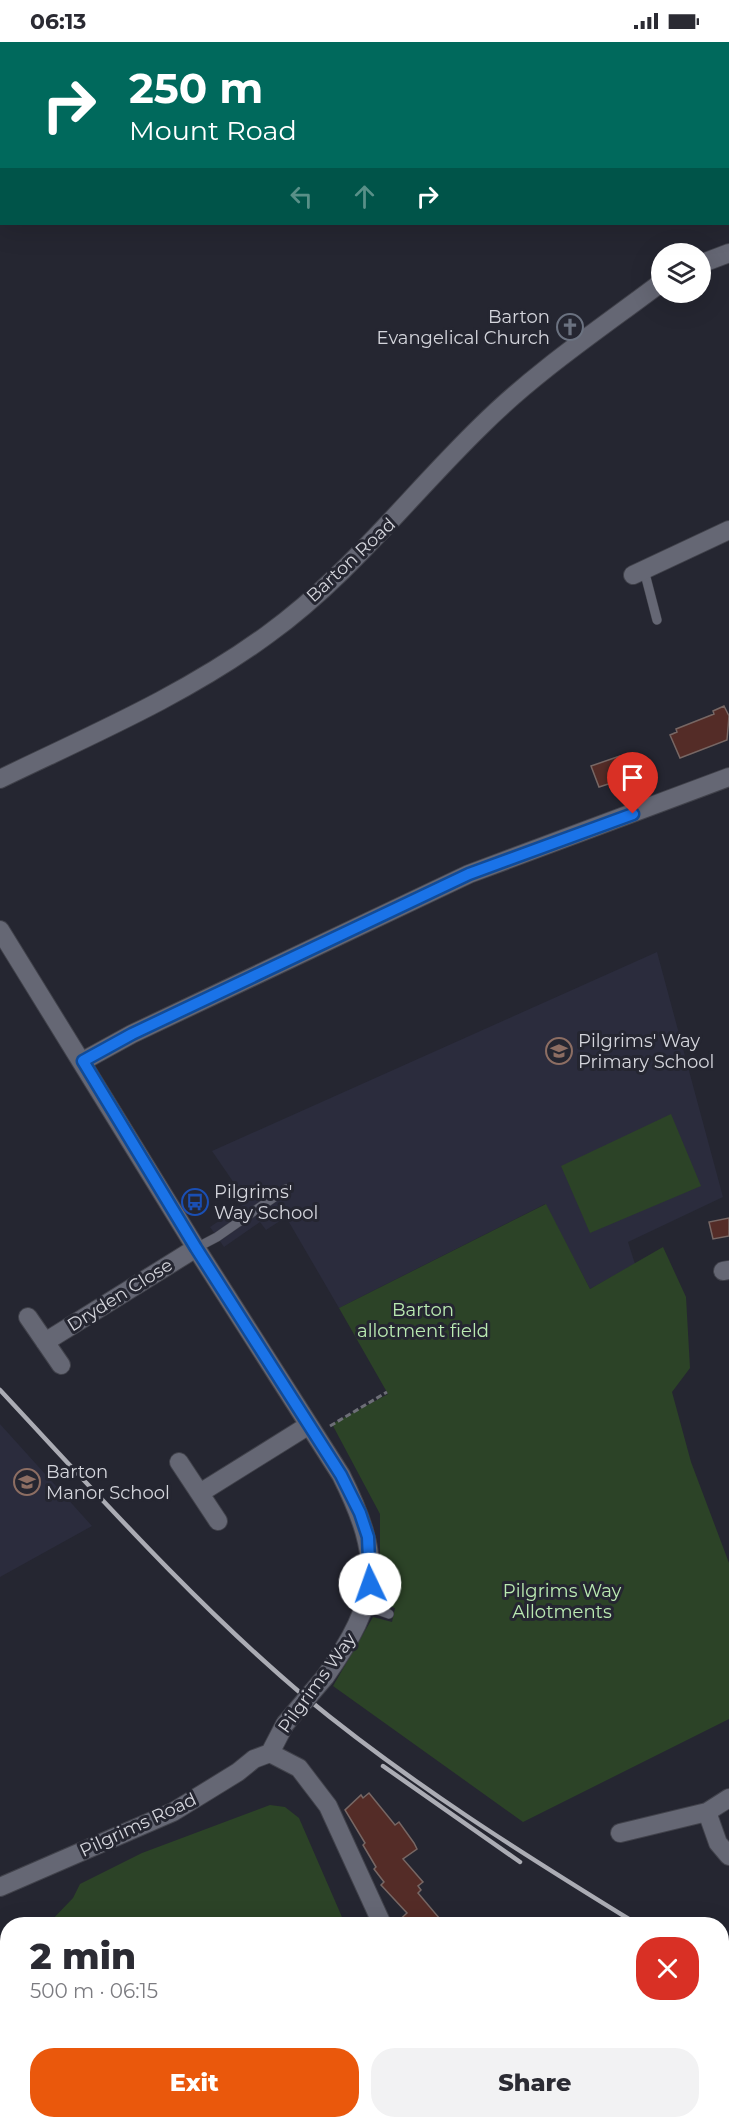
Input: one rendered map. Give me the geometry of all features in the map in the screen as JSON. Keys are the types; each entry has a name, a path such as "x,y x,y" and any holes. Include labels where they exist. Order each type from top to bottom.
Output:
{"street":[{"path":"711,260 729,253"},
{"name":"Barton Road","path":"0,779 200,680 268,634 349,567 481,425 552,365 651,290"},
{"path":"638,573 729,530"},
{"path":"83,1061 132,1034 469,874 729,777"},
{"name":"Pilgrims Way","path":"0,930 83,1061 196,1248 312,1430 360,1513 368,1537 370,1584 366,1606 348,1644 325,1677 285,1724 270,1753 299,1768 328,1806 379,1917"},
{"name":"Dryden Close","path":"45,1342 196,1248"},
{"path":"28,1317 61,1365"},
{"path":"200,1493 312,1430"},
{"path":"179,1462 218,1521"},
{"name":"Pilgrims Road","path":"0,1887 87,1844 173,1812 238,1772 254,1759 270,1753"},
{"path":"620,1833 706,1812 729,1798"},
{"path":"706,1812 718,1843 729,1856"}],"lane":[{"path":"638,573 657,620"},
{"path":"196,1248 217,1237 286,1189"},
{"path":"366,1606 389,1614"}],"path":[{"path":"312,1430 387,1392"}],"shaded area":[{"name":"Pilgrims' Way Primary School","path":"657,952 723,1197 628,1242 635,1264 590,1289 545,1204 339,1308 286,1217 266,1230 260,1222 224,1247 210,1227 247,1202 212,1151"},
{"name":"Barton Manor School","path":"0,1424 92,1526 0,1577"}],"green space":[{"path":"671,1114 701,1186 590,1233 561,1166"},
{"name":"Pilgrims Way Allotments","path":"546,1204 590,1289 663,1247 686,1297 690,1368 672,1392 691,1462 729,1563 729,1719 523,1822 333,1686 373,1617 392,1622 395,1608 380,1603 380,1514 332,1424 388,1394 339,1308"},
{"path":"270,1805 285,1807 299,1818 342,1917 55,1917 73,1898 80,1884 142,1853"}],"building":[{"path":"724,706 729,716 727,740 680,758 670,735 677,732 676,729 714,714 713,711"},
{"path":"620,756 627,778 599,787 591,766"},
{"path":"729,1218 729,1236 713,1239 709,1222"},
{"path":"369,1793 395,1825 399,1822 414,1843 417,1849 403,1859 423,1882 418,1886 421,1890 418,1893 438,1917 403,1917 407,1913 381,1885 384,1882 374,1869 376,1867 363,1845 365,1843 345,1810 361,1795 363,1798"}],"railway":[{"path":"0,1390 185,1586 304,1696 343,1728 425,1787 509,1844 626,1917"},
{"path":"383,1766 520,1862"}],"place":[{"name":"Barton Evangelical Church","path":"570,327"},
{"name":"Pilgrims' Way Primary School","path":"559,1051"},
{"name":"Pilgrims' Way School","path":"195,1202"},
{"name":"Barton Manor School","path":"27,1482"}],"route":[{"path":"370,1584 368,1537 360,1513 341,1475 196,1248 83,1061 132,1034 469,874 633,814"}],"park label":[{"name":"Barton allotment field","path":"423,1320"}]}
